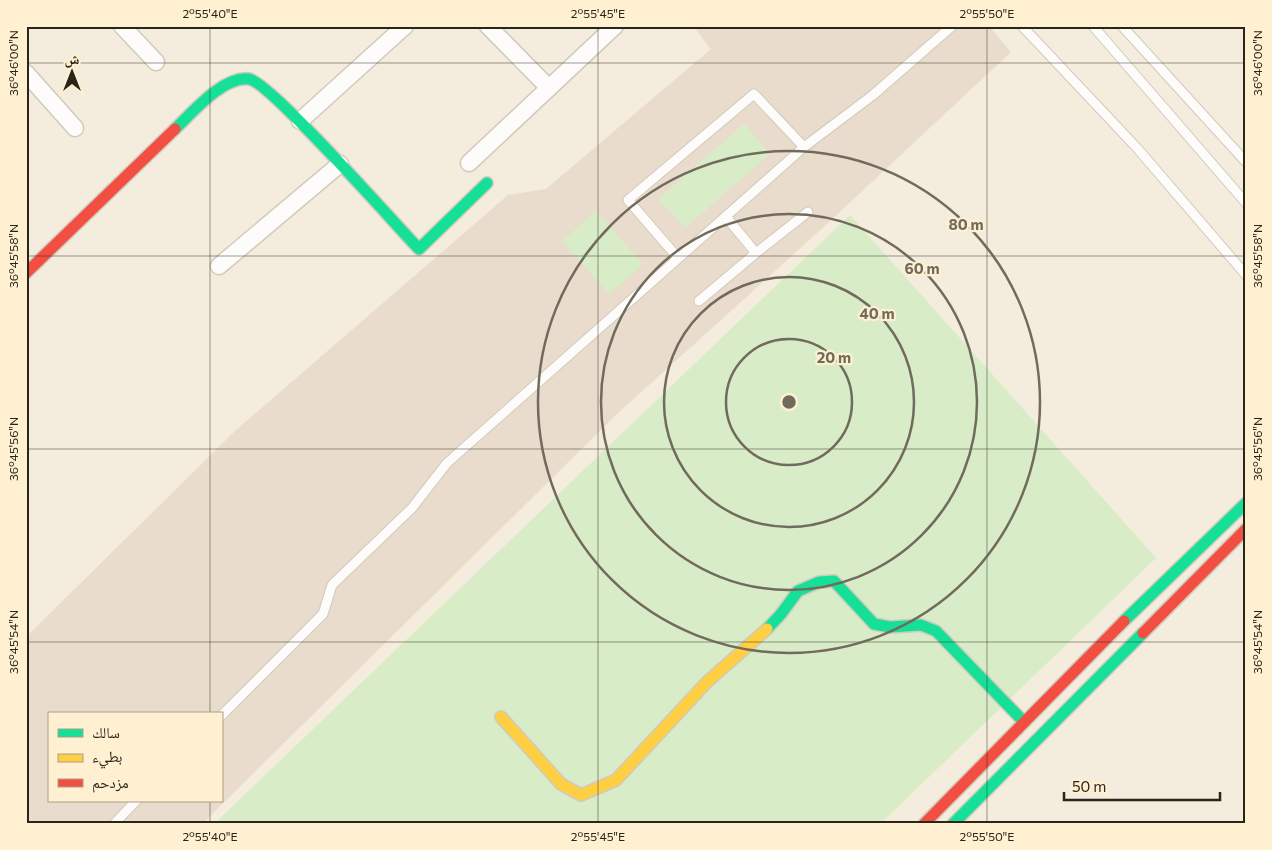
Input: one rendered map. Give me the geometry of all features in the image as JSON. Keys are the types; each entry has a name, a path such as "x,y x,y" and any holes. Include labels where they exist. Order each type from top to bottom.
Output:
{"street":[{"path":"122,26 156,62"},
{"path":"300,121 405,26"},
{"path":"488,26 549,88"},
{"path":"469,163 615,26"},
{"path":"26,73 75,128"},
{"path":"26,273 212,93 231,82 250,79 261,85 300,121 419,249 486,182"},
{"path":"218,266 340,164"},
{"path":"924,824 1120,625 1246,503"},
{"path":"953,824 1246,529"},
{"path":"501,717 561,784 581,795 599,788 616,780 707,682 762,634 781,614 798,591 819,582 834,581 874,624 890,627 921,625 936,631 1024,722"}],"lane":[{"path":"222,715 323,614 332,585 412,508 447,463 804,147 873,95 952,26"},
{"path":"1022,26 1137,148 1246,275"},
{"path":"1093,26 1246,203"},
{"path":"1122,26 1246,162"},
{"path":"678,258 628,200 754,94 804,147"},
{"path":"699,301 808,212"},
{"path":"726,217 756,254"},
{"path":"114,824 135,802"}],"shaded area":[{"path":"693,26 989,26 1011,52 828,223 617,414 202,824 26,824 26,637 235,431 508,195 546,189 711,49"}],"green space":[{"path":"744,124 770,154 685,228 658,199"},
{"path":"596,211 643,264 609,294 562,241"},
{"path":"850,215 1156,558 880,824 214,824"}],"traffic: fast":[{"path":"175,129 199,105 219,89 229,83 249,79 261,86 281,103 361,185 419,249 487,183"},
{"path":"1124,621 1246,503"},
{"path":"767,629 798,591 819,582 834,581 874,624 890,627 921,625 936,631 1024,722"},
{"path":"953,824 1143,633"}],"traffic: slow":[{"path":"501,717 561,784 581,795 616,780 707,682 767,629"}],"traffic: jam":[{"path":"26,273 175,129"},
{"path":"1143,633 1246,529"},
{"path":"924,824 1124,621"}]}
